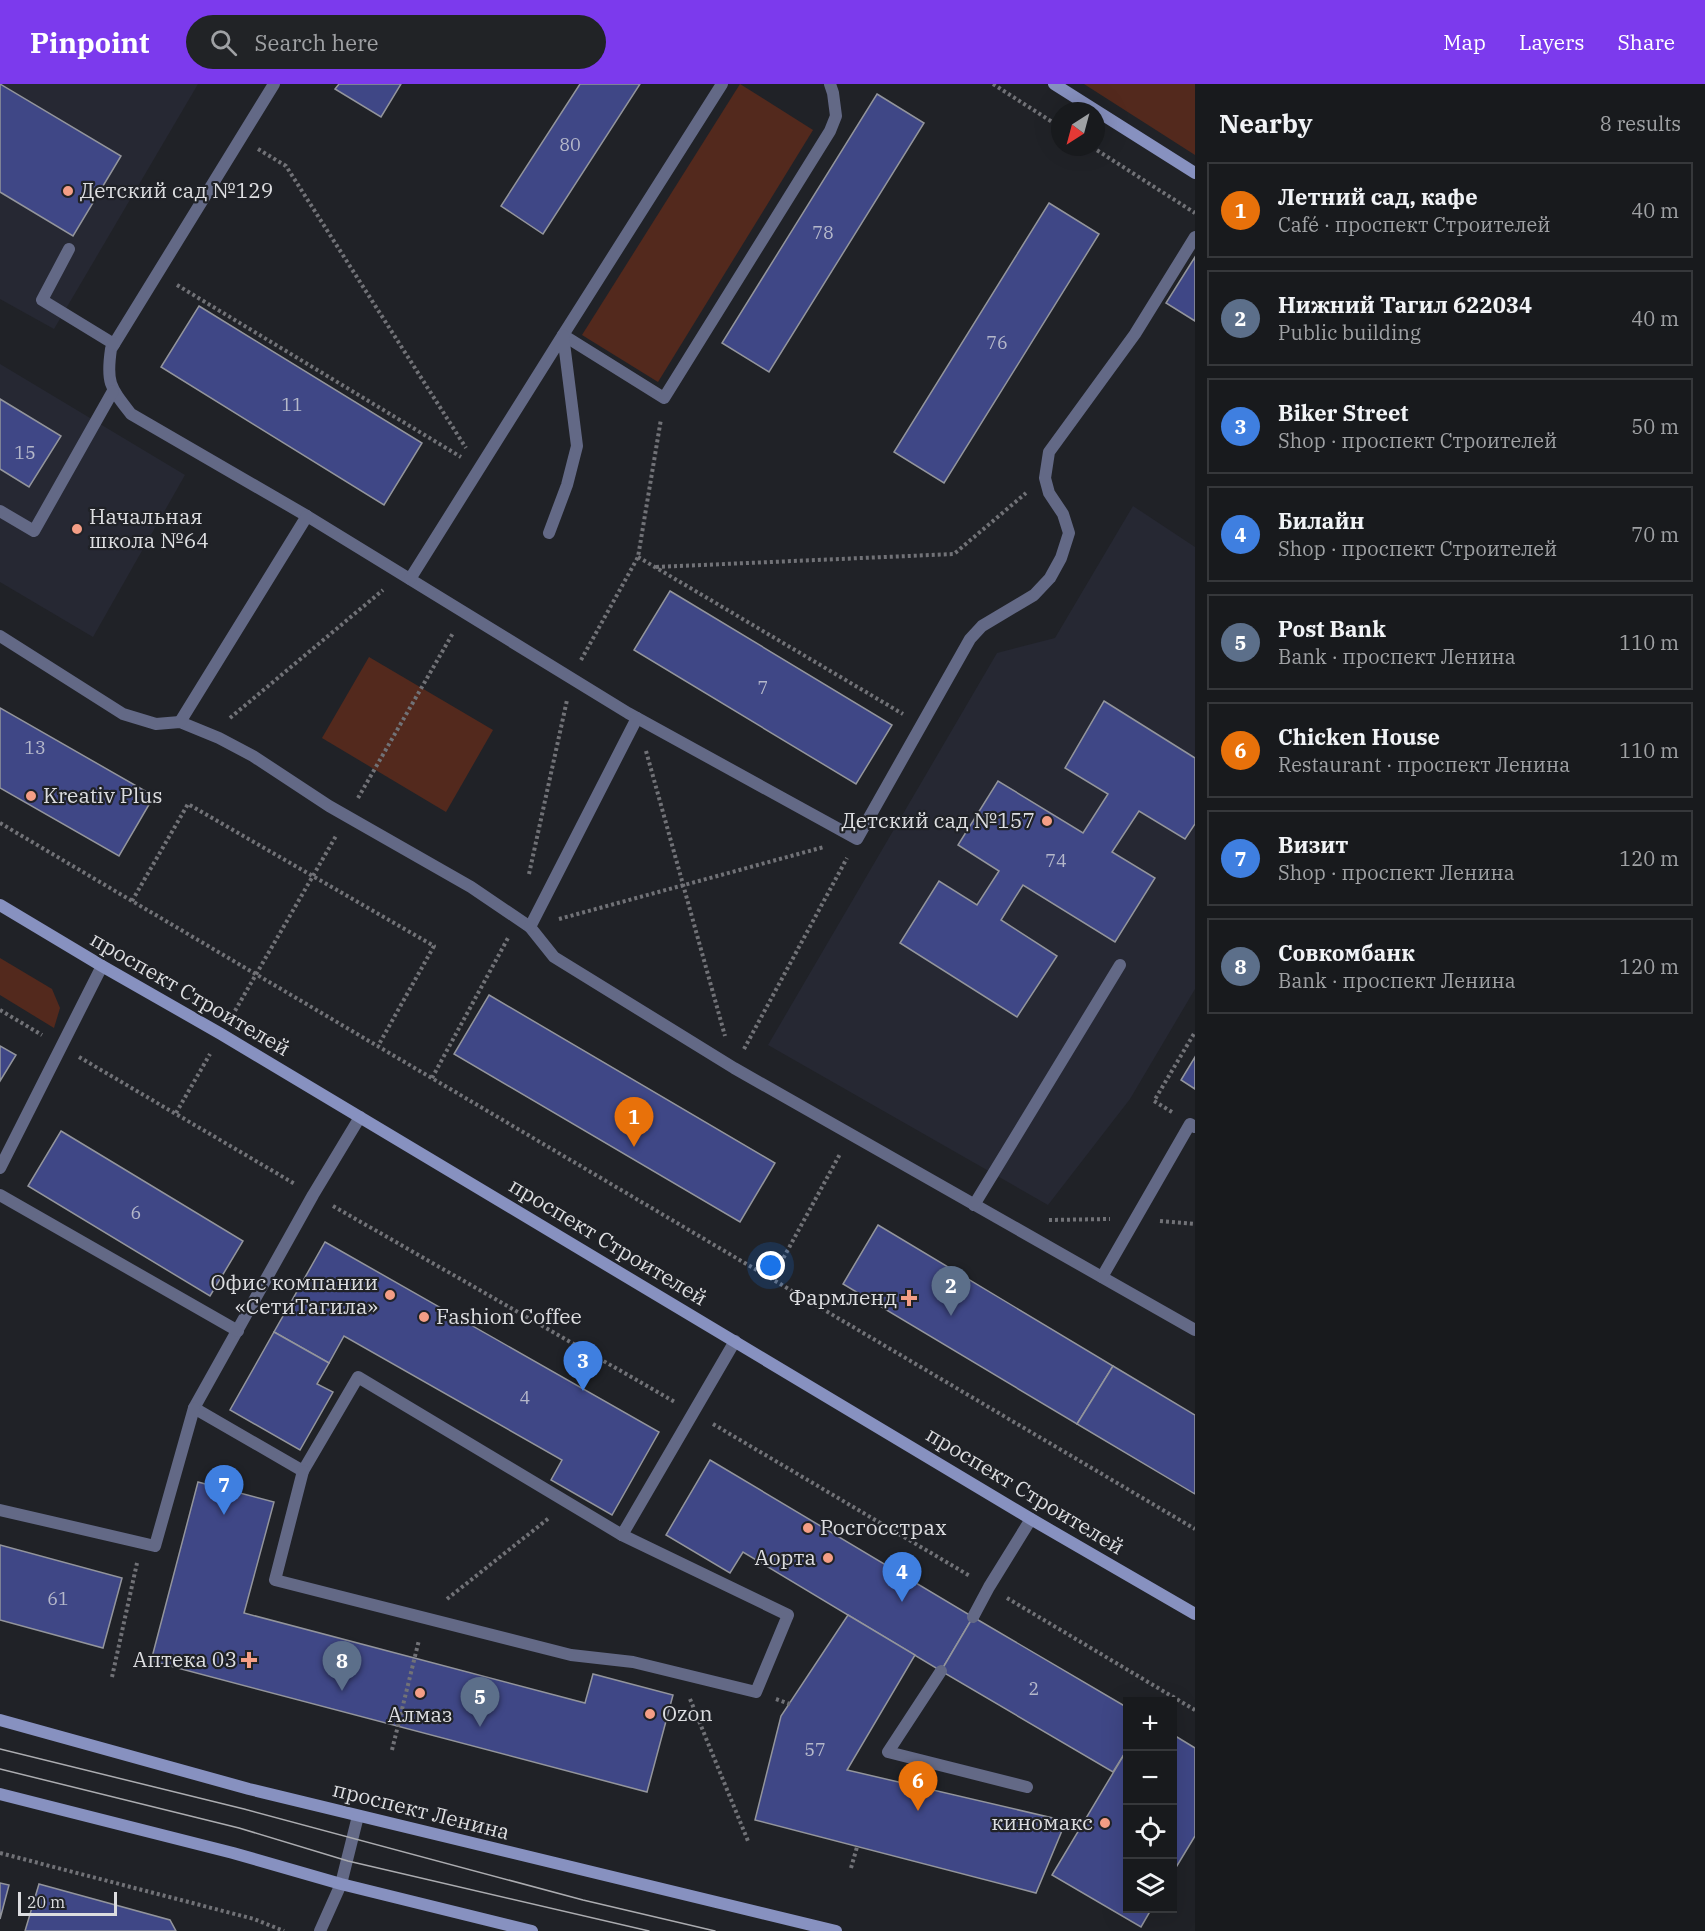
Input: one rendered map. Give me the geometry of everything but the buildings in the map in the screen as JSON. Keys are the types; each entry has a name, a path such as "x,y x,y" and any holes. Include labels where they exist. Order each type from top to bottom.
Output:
{"main road":[{"path":"1054,84 1195,173"},
{"name":"проспект Строителей","path":"0,905 221,1034 1031,1519 1195,1614"},
{"name":"проспект Ленина","path":"0,1720 249,1789 836,1931"},
{"path":"0,1794 233,1853 341,1884 532,1931"}],"street":[{"path":"274,84 111,349 107,372 114,391 130,414 307,516 638,718 857,838 970,639 982,626 1034,595 1050,578 1061,558 1069,533 1063,514 1049,493 1045,478 1049,452 1135,334 1195,237"},
{"path":"406,577 479,469 722,84"},
{"path":"563,335 664,398 830,131 836,116 830,84"},
{"path":"69,249 42,300 114,344"},
{"path":"549,533 567,485 577,446 563,335"},
{"path":"0,512 34,531 114,391"},
{"path":"180,722 307,516"},
{"path":"0,636 123,714 156,724 180,722 253,756 347,817 471,886 524,923 554,957 734,1068 1195,1330"},
{"path":"524,923 638,718"},
{"path":"974,1205 1120,965"},
{"path":"0,1168 102,966"},
{"path":"0,1510 155,1546 194,1408 313,1195 360,1117"},
{"path":"1102,1277 1135,1218 1192,1126"},
{"path":"0,1195 238,1331"},
{"path":"622,1535 735,1341"},
{"path":"358,1377 568,1503 622,1535 788,1615 756,1692 633,1662 571,1655 275,1580 303,1471 358,1377"},
{"path":"194,1408 303,1471"},
{"path":"973,1617 1031,1519"},
{"path":"941,1671 888,1752 1027,1786"},
{"path":"320,1931 341,1884 358,1816"}],"path":[{"path":"993,84 1051,121"},
{"path":"239,139 286,166 479,469"},
{"path":"1105,155 1195,213"},
{"path":"157,273 479,469"},
{"path":"664,398 638,557 571,678 524,923 684,885 857,838"},
{"path":"656,567 954,554 1045,478"},
{"path":"638,557 921,725"},
{"path":"210,734 406,577"},
{"path":"256,974 464,612"},
{"path":"638,718 734,1068"},
{"path":"132,901 188,804 434,946 378,1046"},
{"path":"0,823 1195,1529"},
{"path":"734,1068 857,838"},
{"path":"432,1078 506,942"},
{"path":"0,1010 313,1195 693,1412 1195,1710"},
{"path":"1192,1126 1154,1101 1195,1032"},
{"path":"772,1279 850,1134"},
{"path":"1047,1220 1135,1218 1195,1224"},
{"path":"392,1750 424,1618 568,1503"},
{"path":"112,1677 142,1542"},
{"path":"680,1674 748,1841"},
{"path":"851,1868 857,1847"},
{"path":"0,1853 254,1920 284,1931"}],"shaded area":[{"name":"Детский сад №129","path":"0,84 198,84 54,329 0,299"},
{"path":"740,84 813,130 658,382 582,335"},
{"path":"1084,84 1195,84 1195,155"},
{"name":"Начальная школа №64","path":"0,364 185,475 93,637 0,582"},
{"name":"Детский сад №157","path":"1133,506 1195,547 1195,989 1130,1099 1048,1205 768,1045 997,653 1055,638"},
{"path":"369,657 493,730 446,812 322,738"},
{"path":"0,958 52,989 60,1008 54,1028 0,995"}],"tram line":[{"path":"0,1749 244,1809 583,1900 715,1931"},
{"path":"0,1769 239,1828 348,1861 649,1931"}],"place":[{"name":"Детский сад №129","path":"68,191"},
{"name":"Начальная школа №64","path":"77,529"},
{"name":"Kreativ Plus","path":"31,796"},
{"name":"Детский сад №157","path":"1047,821"},
{"name":"Летний сад, кафе","path":"634,1147"},
{"name":"Офис компании «СетиТагила»","path":"390,1295"},
{"name":"Фармленд","path":"909,1298"},
{"name":"Нижний Тагил 622034","path":"951,1316"},
{"name":"Fashion Coffee","path":"424,1317"},
{"name":"Biker Street","path":"583,1391"},
{"name":"Визит","path":"224,1515"},
{"name":"Росгосстрах","path":"808,1528"},
{"name":"Аорта","path":"828,1558"},
{"name":"Билайн","path":"902,1602"},
{"name":"Аптека 03","path":"249,1660"},
{"name":"Совкомбанк","path":"342,1691"},
{"name":"Алмаз","path":"420,1693"},
{"name":"Ozon","path":"650,1714"},
{"name":"Post Bank","path":"480,1727"},
{"name":"Chicken House","path":"918,1811"},
{"name":"киномакс","path":"1105,1823"}]}
